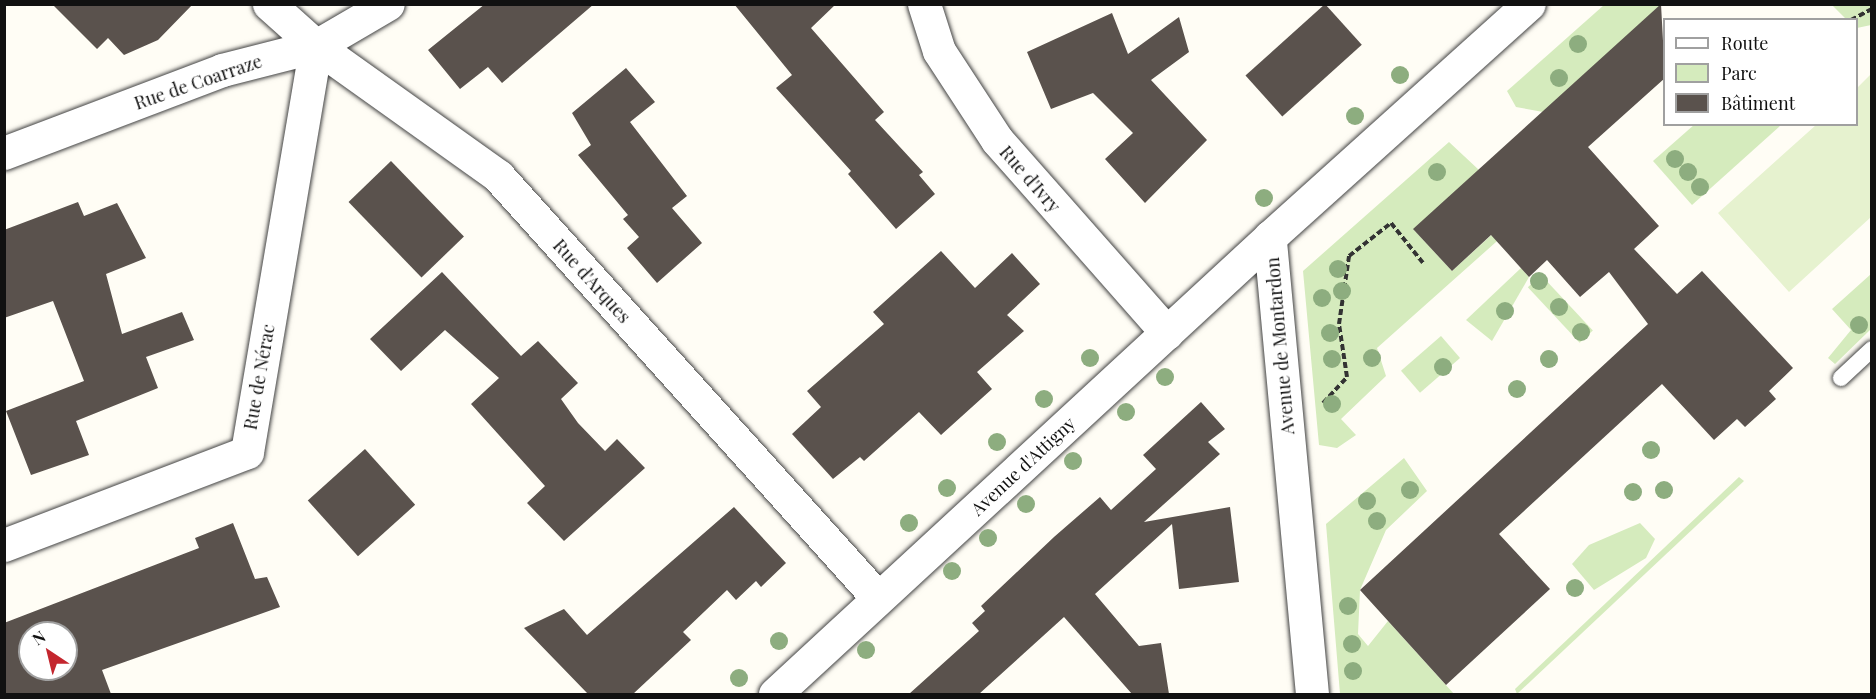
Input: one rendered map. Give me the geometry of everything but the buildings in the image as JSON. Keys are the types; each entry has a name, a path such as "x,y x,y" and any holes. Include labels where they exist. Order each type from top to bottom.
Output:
{"street":[{"name":"Rue d'Arques","path":"268,4 316,46 498,176 878,598"},
{"name":"Rue de Coarraze","path":"4,153 222,70 316,46 388,4"},
{"name":"Rue d'Ivry","path":"924,4 939,51 997,140 1167,333"},
{"name":"Avenue de Montardon","path":"1312,694 1270,237 1529,4"},
{"name":"Rue de Nérac","path":"4,545 247,452 316,46"},
{"name":"Avenue d'Attigny","path":"775,694 1270,237"}],"lane":[{"path":"1841,378 1872,349"}],"path":[{"path":"1855,18 1872,9"},
{"path":"1315,408 1334,394 1347,376 1339,324 1349,256 1391,223 1423,263"}],"green space":[{"path":"1604,5 1661,5 1543,112 1516,107 1507,91"},
{"path":"1832,5 1871,5 1871,25 1858,28 1858,18 1845,18"},
{"path":"1871,74 1871,217 1789,292 1718,213 1815,126 1858,126 1858,87"},
{"path":"1693,126 1780,126 1692,205 1653,161"},
{"path":"1449,142 1479,170 1414,230 1452,271 1509,219 1514,226 1377,348 1386,376 1341,419 1356,435 1337,448 1319,445 1303,271"},
{"path":"1521,268 1529,277 1492,341 1466,320"},
{"path":"1871,274 1871,329 1835,364 1828,358 1851,330 1832,309"},
{"path":"1541,275 1593,331 1580,343 1528,287"},
{"path":"1441,336 1460,358 1420,393 1401,371"},
{"path":"1404,458 1427,491 1386,530 1360,590 1358,634 1368,646 1388,621 1454,694 1340,694 1326,524"},
{"path":"1739,477 1744,481 1517,694 1515,689"},
{"path":"1640,523 1655,539 1646,558 1594,590 1572,564 1589,545"}]}
